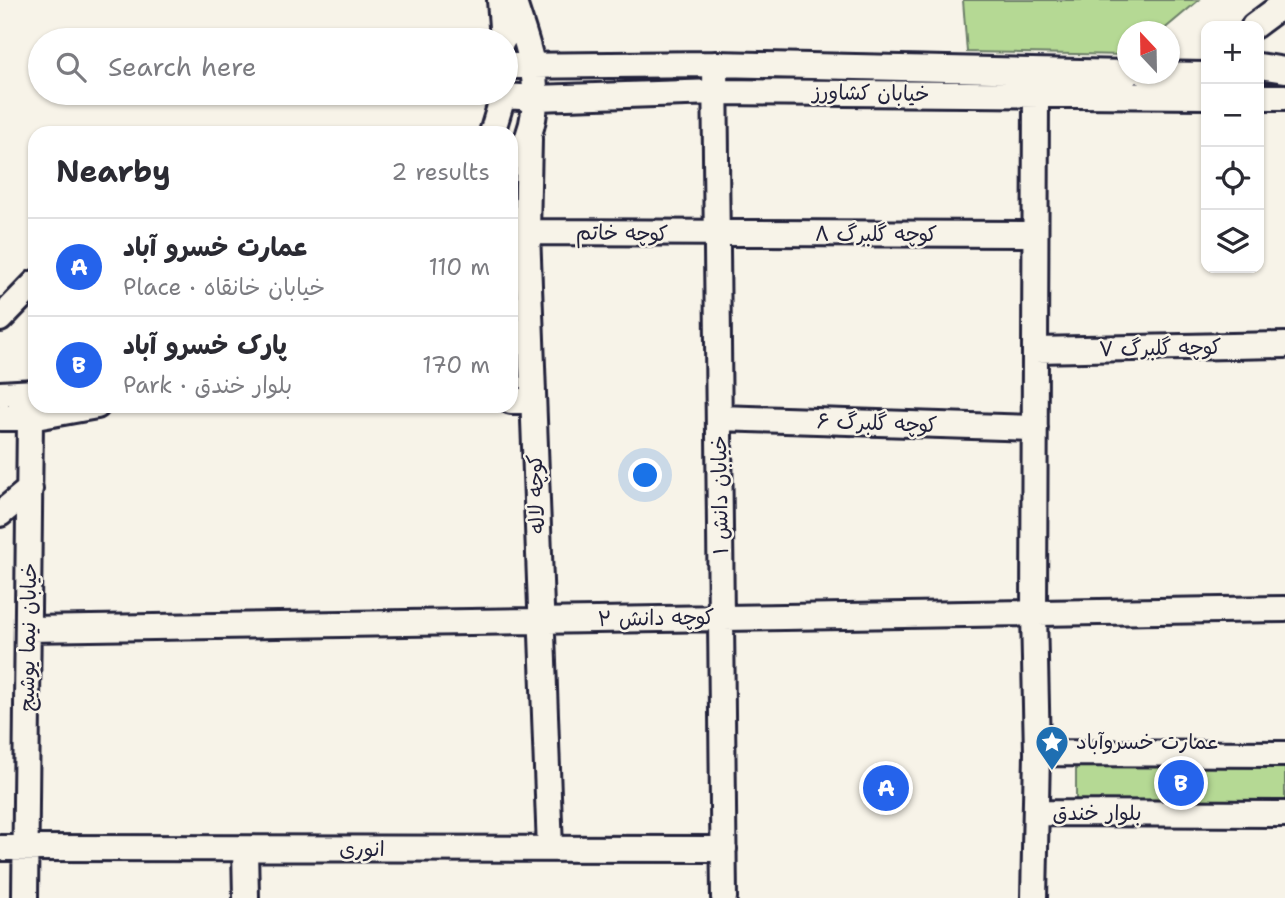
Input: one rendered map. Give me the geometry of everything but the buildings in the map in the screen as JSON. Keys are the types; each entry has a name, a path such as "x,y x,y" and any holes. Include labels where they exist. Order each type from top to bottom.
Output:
{"street":[{"path":"499,0 502,28"},
{"path":"513,0 534,65 536,98 528,139 518,158"},
{"path":"1261,21 1285,3"},
{"path":"1180,72 1201,63"},
{"name":"خیابان کشاورز","path":"518,66 715,64 1117,73"},
{"name":"خیابان دانش ۱","path":"715,64 724,898"},
{"path":"1264,67 1285,71"},
{"path":"1180,74 1201,75"},
{"path":"1264,76 1285,76"},
{"name":"خیابان کشاورز","path":"518,96 536,98 716,92 1201,96"},
{"path":"1034,898 1037,753 1034,613 1036,95"},
{"path":"1264,97 1285,97"},
{"name":"خیابان کشاورز","path":"494,126 501,105"},
{"name":"کوچه لاله","path":"528,139 522,401 541,621 550,849"},
{"name":"کوچه خاتم","path":"527,232 718,234"},
{"name":"کوچه گلبرگ ۸","path":"718,234 1035,234"},
{"path":"0,319 28,290"},
{"name":"کوچه گلبرگ ۷","path":"1035,350 1285,345"},
{"path":"0,394 28,401"},
{"path":"0,418 28,403"},
{"name":"خیابان نیما یوشیج","path":"25,898 30,413"},
{"name":"کوچه گلبرگ ۶","path":"719,418 1035,428"},
{"path":"0,514 30,489"},
{"name":"کوچه دانش ۲","path":"28,629 1285,608"},
{"path":"1037,753 1285,754"},
{"name":"بلوار خندق","path":"1036,813 1285,814"},
{"name":"انوری","path":"0,848 724,849"},
{"path":"245,849 246,898"}],"green space":[{"path":"963,0 1199,0 1174,21 1117,21 1117,55 967,52"},
{"path":"1076,758 1285,761 1285,807 1076,804"}],"place":[{"name":"عمارت خسروآباد","path":"1052,772"},
{"name":"پارک خسرو آباد","path":"1181,783"},
{"name":"عمارت خسرو آباد","path":"886,788"}]}
